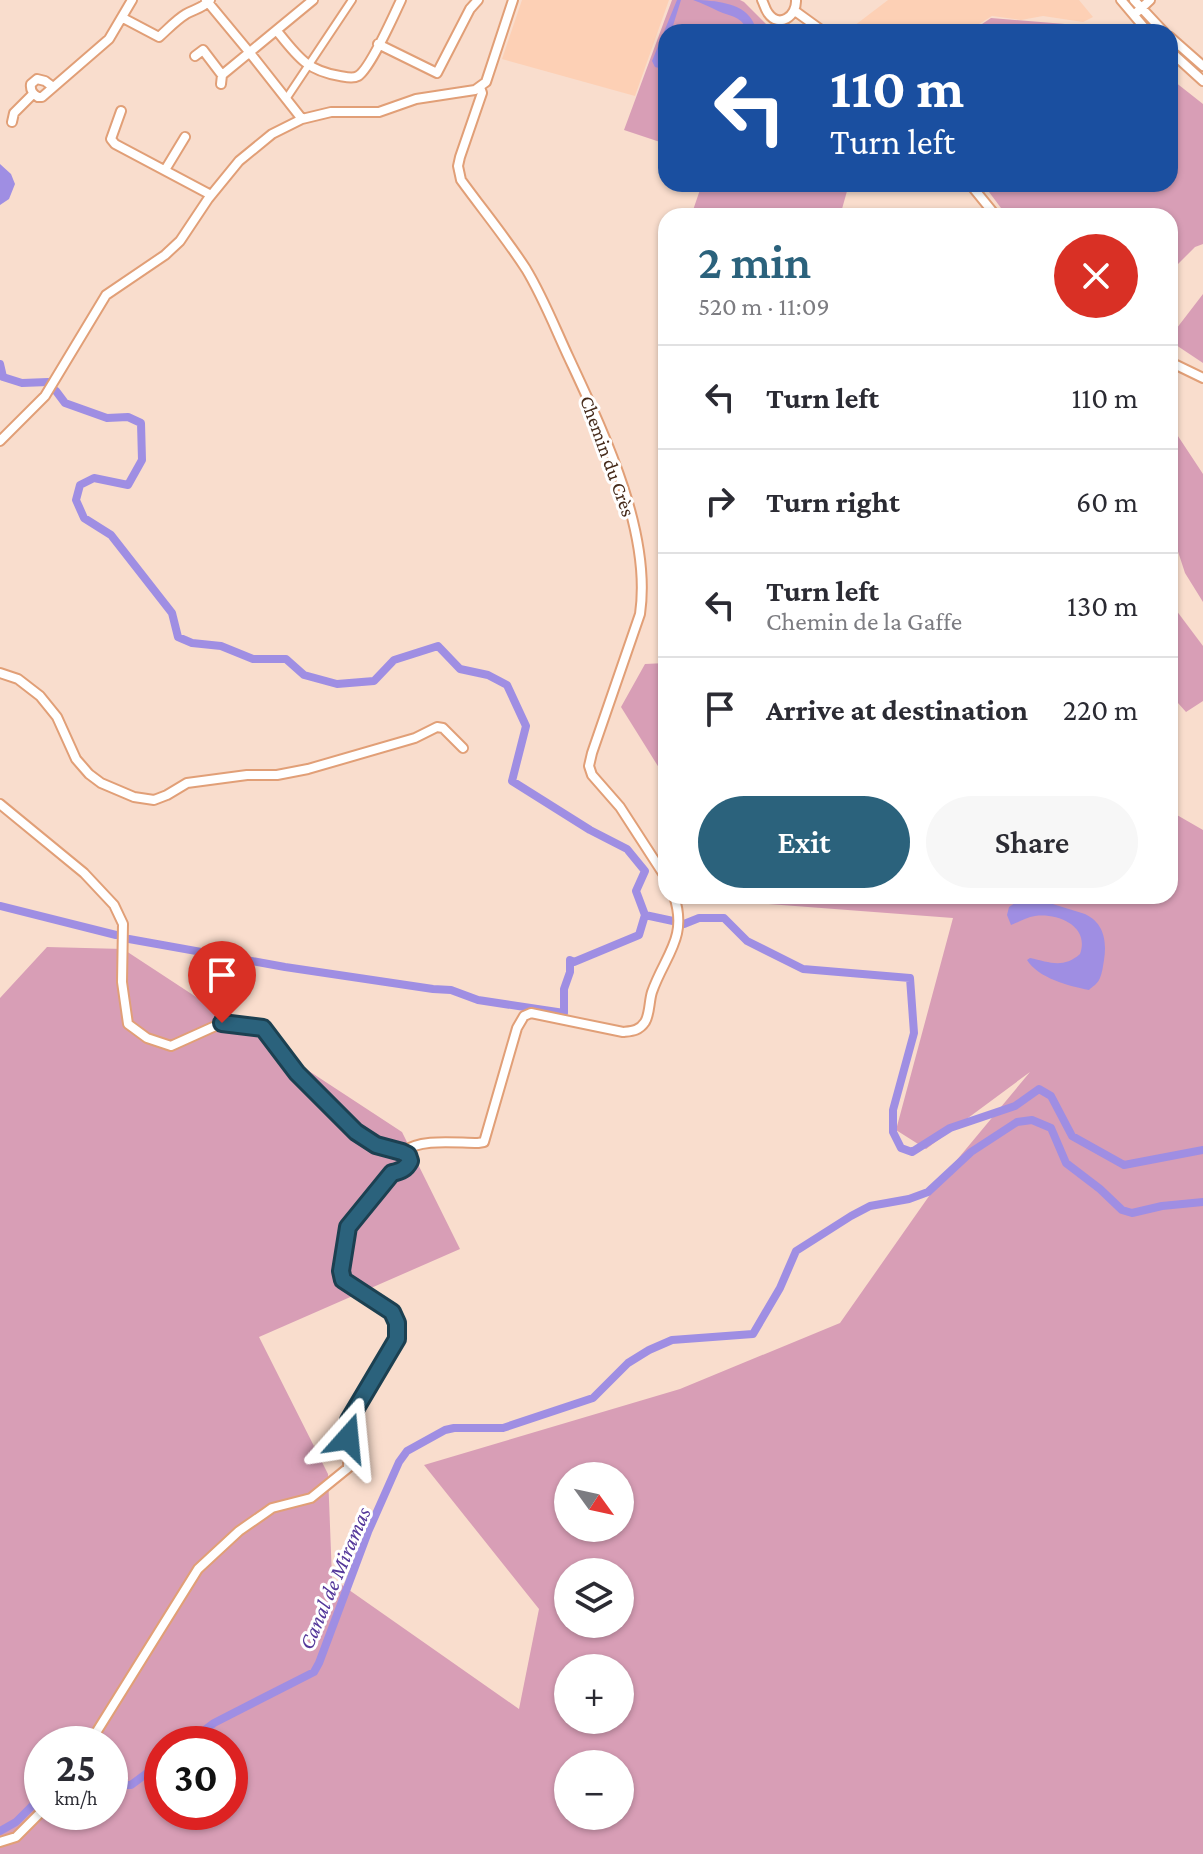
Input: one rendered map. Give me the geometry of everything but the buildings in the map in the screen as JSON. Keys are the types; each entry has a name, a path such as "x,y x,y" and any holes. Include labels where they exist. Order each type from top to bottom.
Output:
{"street":[{"path":"53,87 37,79 30,89 33,94 42,97 109,39 132,0"},
{"path":"195,56 203,50 222,80 313,0"},
{"path":"286,99 352,0"},
{"path":"277,31 299,59 309,66 326,74 351,78 360,75 367,65 401,0"},
{"path":"378,44 437,73 470,9 478,0"},
{"path":"0,441 45,396 106,295 165,255 180,241 239,161 272,134 302,119 331,112 379,112 416,99 475,90 486,82 513,0"},
{"path":"764,2 769,14 778,20 788,18 795,11 796,0"},
{"path":"1121,0 1153,24"},
{"path":"1134,0 1144,24"},
{"path":"1137,12 1150,0"},
{"path":"123,18 159,37 172,24 208,1 302,119"},
{"path":"795,11 813,24"},
{"path":"1178,44 1203,66"},
{"path":"1178,58 1203,81"},
{"name":"Chemin du Crès","path":"480,87 482,93 458,166 461,180 526,270 598,424 632,514 642,569 640,614 589,766 592,775 620,807 658,866"},
{"path":"12,122 14,113 33,94"},
{"path":"121,111 111,139 115,144 211,195"},
{"path":"165,170 185,137"},
{"path":"976,192 990,208"},
{"path":"1178,366 1203,378"},
{"path":"0,673 18,679 40,696 57,717 76,759 89,774 101,783 134,797 154,800 187,783 308,769 415,738 437,727 443,728 463,748"},
{"path":"0,804 84,873 114,905 123,924 122,982 128,1024 147,1038 171,1046 222,1023 263,1028 297,1073 356,1132 376,1145 408,1155 410,1161 407,1167 392,1173 348,1227 343,1250 343,1280 392,1312 397,1323 397,1339 349,1420 348,1468 311,1498 272,1508 239,1531 198,1569 100,1726"},
{"path":"402,1152 435,1142 484,1142 517,1028 524,1016 531,1013 623,1032 635,1031 647,1019 652,993 676,940 680,924 676,904"},
{"path":"0,1842 16,1837 24,1829"}],"shaded area":[{"path":"522,0 669,0 635,96 502,59"},
{"path":"672,0 740,0 766,24 663,24"},
{"path":"677,0 681,0 674,24 667,24"},
{"path":"693,0 731,5 744,11 754,24 743,24"},
{"path":"888,0 1079,0 1093,17 1083,22 1043,16 1021,20 992,16 979,24 856,24"},
{"path":"991,18 1065,24 982,24"},
{"path":"658,38 658,141 624,130"},
{"path":"658,46 658,68 652,61"},
{"path":"1178,84 1203,104 1203,244 1195,247 1178,264 1178,208 1001,208 989,192 1178,192"},
{"path":"0,164 11,174 15,184 9,199 0,205"},
{"path":"699,192 847,192 842,208 694,208"},
{"path":"1203,294 1203,363 1178,346 1178,327"},
{"path":"1178,436 1203,474 1203,602 1185,573 1178,552"},
{"path":"1178,613 1203,646 1203,701 1186,712 1178,703"},
{"path":"658,663 658,766 621,707 645,664"},
{"path":"1178,816 1203,830 1203,1854 0,1854 0,998 47,947 123,949 402,1132 460,1249 259,1337 328,1474 332,1578 519,1709 539,1609 424,1465 680,1389 840,1323 941,1179 1030,1072 926,1149 896,1130 953,918 769,904 1178,904"},
{"path":"1014,904 1053,904 1085,914 1096,922 1103,933 1105,946 1098,981 1089,990 1039,972 1027,960 1068,962 1080,954 1080,936 1070,923 1053,917 1032,917 1011,925 1007,915"}],"waterway":[{"path":"0,364 3,377 22,383 48,382"},
{"path":"56,391 65,403 107,418 128,417 141,423 142,460 128,485 94,478 80,485 76,500 84,518 111,535 172,613 178,637 192,643 221,646 253,659 286,659 304,675 337,684 374,681 394,660 438,646 460,669 488,675 507,685 526,726 512,781 590,830 627,849 645,871 636,891 645,915 673,921"},
{"path":"0,906 116,935"},
{"path":"129,939 285,967 451,990 478,1000 564,1013 564,989 570,972 570,960 574,962 639,935 645,915"},
{"path":"684,924 699,918 724,918 747,941 803,969 910,978 914,1033 893,1110 893,1132 901,1148 912,1152 950,1128 1015,1106 1039,1089 1051,1096 1072,1136 1124,1165 1203,1150"},
{"name":"Canal de Miramas","path":"210,1726 314,1672 368,1532 399,1462 407,1451 445,1430 503,1428 593,1398 628,1363 672,1340 753,1334 780,1288 796,1251 870,1206 928,1192 971,1152 1017,1122 1032,1120 1051,1128 1066,1163 1122,1210 1132,1213 1203,1202"},
{"name":"Canal de Miramas","path":"128,1785 144,1775"},
{"name":"Canal de Miramas","path":"0,1831 24,1814"}],"route":[{"path":"222,1023 263,1028 297,1073 356,1132 376,1145 408,1155 410,1161 401,1171 392,1173 348,1227 341,1271 343,1280 392,1312 397,1323 397,1339 349,1420 348,1438"}]}
